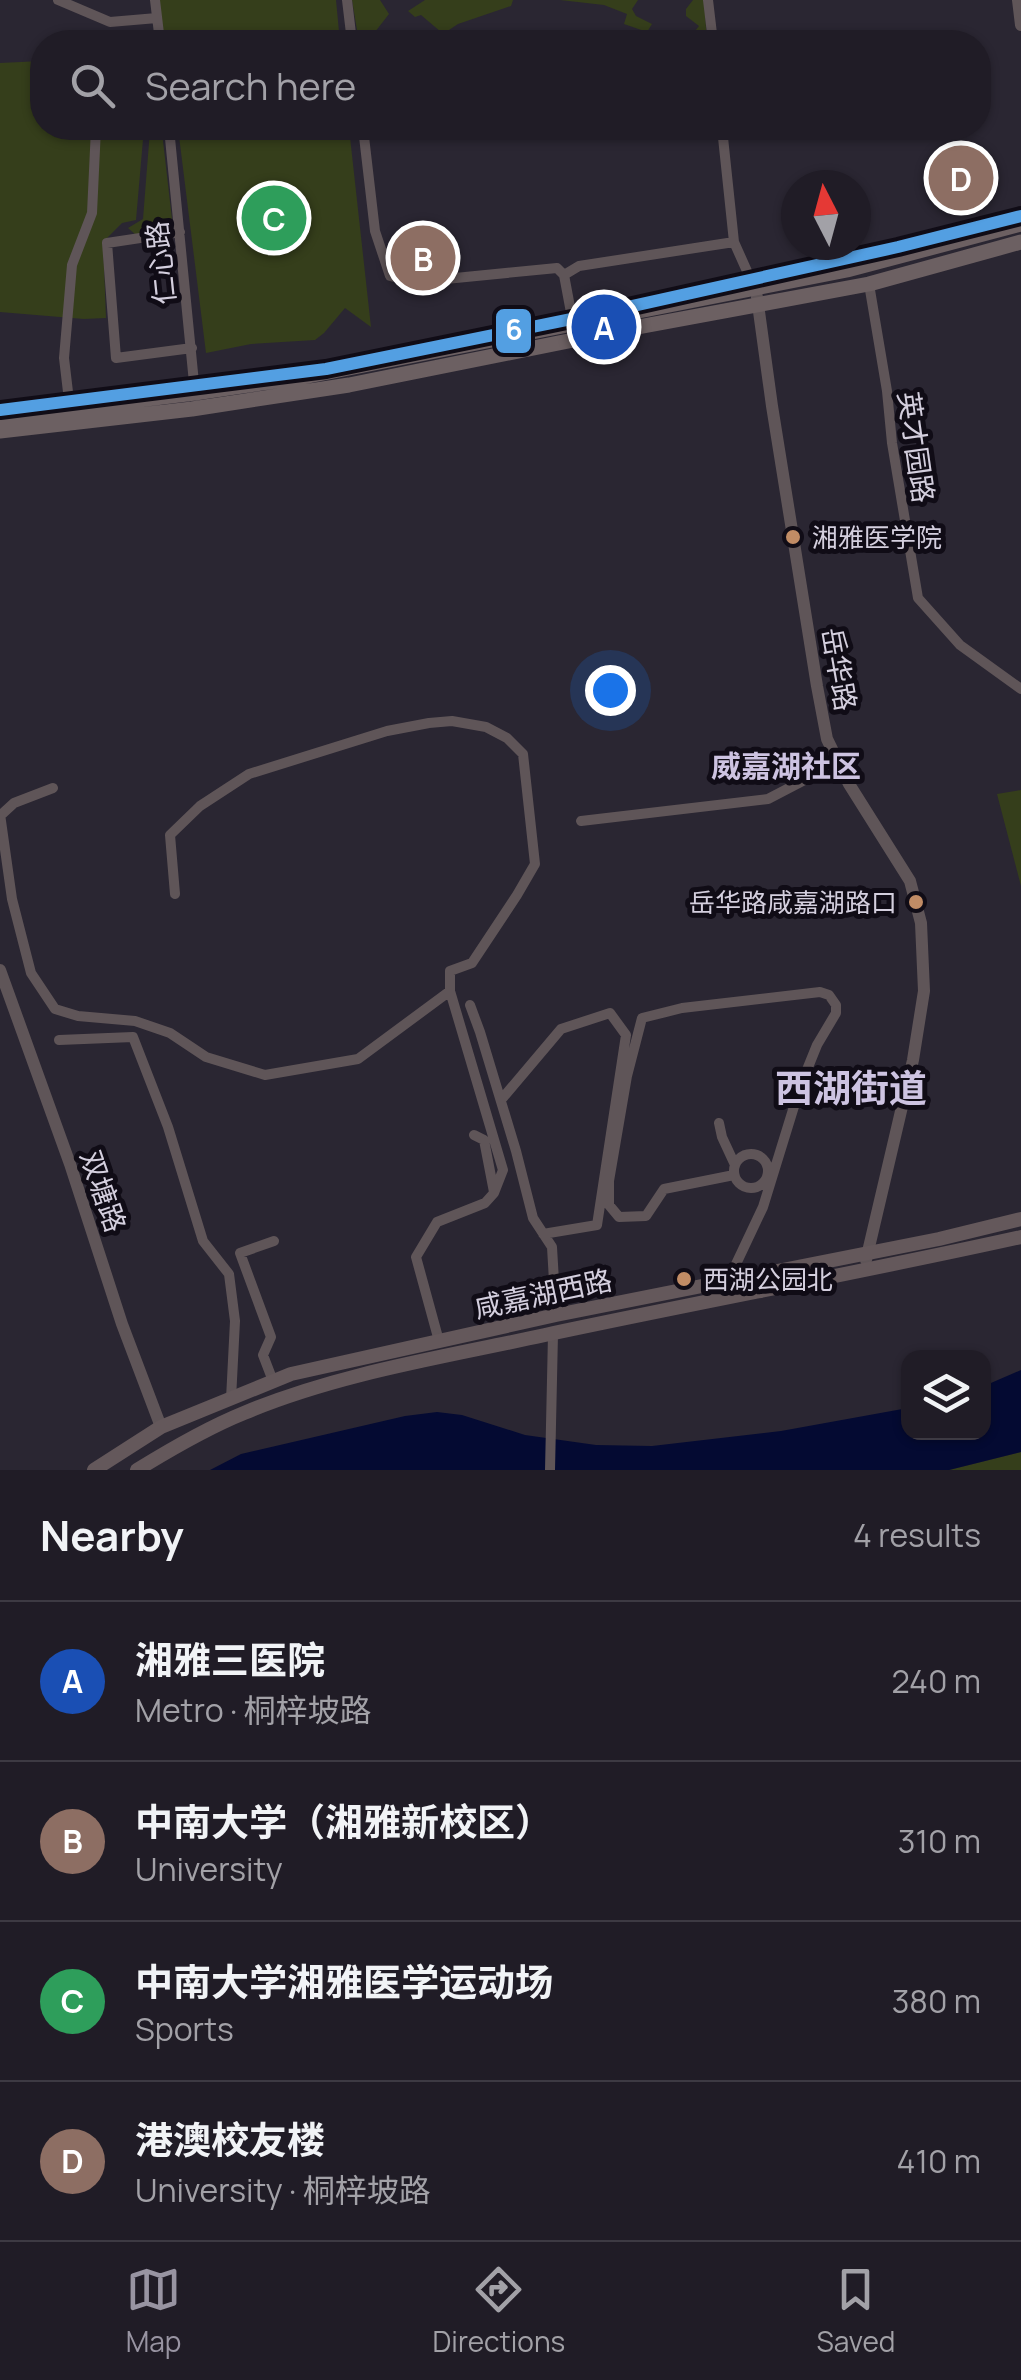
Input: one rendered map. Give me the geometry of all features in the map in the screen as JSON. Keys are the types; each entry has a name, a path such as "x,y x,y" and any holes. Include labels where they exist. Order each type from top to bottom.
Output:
{"main road":[{"path":"0,431 306,393 757,297 1021,224"},
{"path":"0,417 285,380 573,323 869,284 1021,242"},
{"name":"咸嘉湖西路","path":"94,1470 161,1427 291,1374 1021,1219"},
{"name":"咸嘉湖西路","path":"137,1470 243,1413 356,1377 1021,1237"}],"street":[{"path":"58,0 110,22 157,18"},
{"path":"156,0 158,30"},
{"path":"347,0 351,30"},
{"path":"708,0 711,30"},
{"path":"1018,0 1021,25"},
{"path":"70,408 64,358 72,265 92,213 95,140"},
{"name":"仁心路","path":"170,140 195,393"},
{"path":"364,140 375,231 390,276 416,282 556,268 564,275 573,323"},
{"path":"723,140 734,242 757,297"},
{"path":"180,232 107,243 116,358 192,348"},
{"path":"564,275 578,266 734,242"},
{"name":"英才园路","path":"869,284 918,598 960,644 1021,689"},
{"name":"岳华路","path":"757,297 828,739 849,784 910,881 921,923 924,991 916,1043 866,1252 865,1271"},
{"path":"175,894 170,835 200,806 249,774 429,723 486,727 507,738 523,754 535,864 472,963 450,971 450,991 503,1170 486,1204 437,1222 416,1258 439,1341"},
{"path":"581,821 768,799 838,762"},
{"path":"53,788 14,804 1,814 1,833 30,973 55,1010 135,1021 170,1033 206,1057 257,1066 265,1076 358,1059 450,991"},
{"name":"双塘路","path":"0,970 161,1427"},
{"path":"720,1123 734,1170 664,1189 646,1216 619,1216 609,1205 608,1180 642,1018 682,1008 820,992 829,995 836,1013 817,1045 763,1206 728,1282"},
{"path":"470,1005 533,1218 552,1248 556,1315"},
{"path":"501,1100 562,1029 610,1013 626,1036 597,1224 544,1234"},
{"path":"59,1040 133,1036 168,1127 203,1241 228,1274 234,1321 231,1398"},
{"path":"474,1135 484,1140 494,1192"},
{"path":"273,1381 263,1355 270,1337 240,1253 274,1241"},
{"path":"550,1470 553,1334"}],"green space":[{"path":"156,0 336,0 339,30 159,30"},
{"path":"352,0 380,0 389,14 377,30 357,30"},
{"path":"425,0 513,0 511,6 449,30 439,30 421,15 415,17 408,11"},
{"path":"560,0 638,0 632,9 636,16 652,24 648,30 641,30 624,24 627,14 604,5"},
{"path":"693,0 704,0 706,30 696,30 699,26 686,16"},
{"path":"30,62 30,140 143,140 136,220 122,223 103,242 106,318 0,312 0,63"},
{"path":"149,140 163,140 173,228 136,235 128,228 143,219"},
{"path":"179,140 350,140 371,327 345,308 315,340 251,344 206,353"},
{"path":"1021,790 1021,886 997,794"},
{"path":"1021,1452 1021,1470 949,1470"}],"water":[{"path":"1021,1370 1021,1452 949,1470 210,1470 241,1454 437,1412 462,1415 525,1435 596,1445 652,1446 781,1431 901,1409 901,1440 991,1440 991,1383"}],"transit line":[{"name":"6","path":"0,410 326,369 601,313 1021,216"}],"place":[{"name":"港澳校友楼","path":"961,178"},
{"name":"中南大学湘雅医学运动场","path":"274,218"},
{"name":"中南大学（湘雅新校区）","path":"423,258"},
{"name":"湘雅三医院","path":"604,327"},
{"name":"湘雅医学院","path":"793,537"},
{"name":"岳华路咸嘉湖路口","path":"916,902"},
{"name":"西湖公园北","path":"684,1279"}],"district":[{"name":"威嘉湖社区","path":"786,765"},
{"name":"西湖街道","path":"851,1087"}]}
